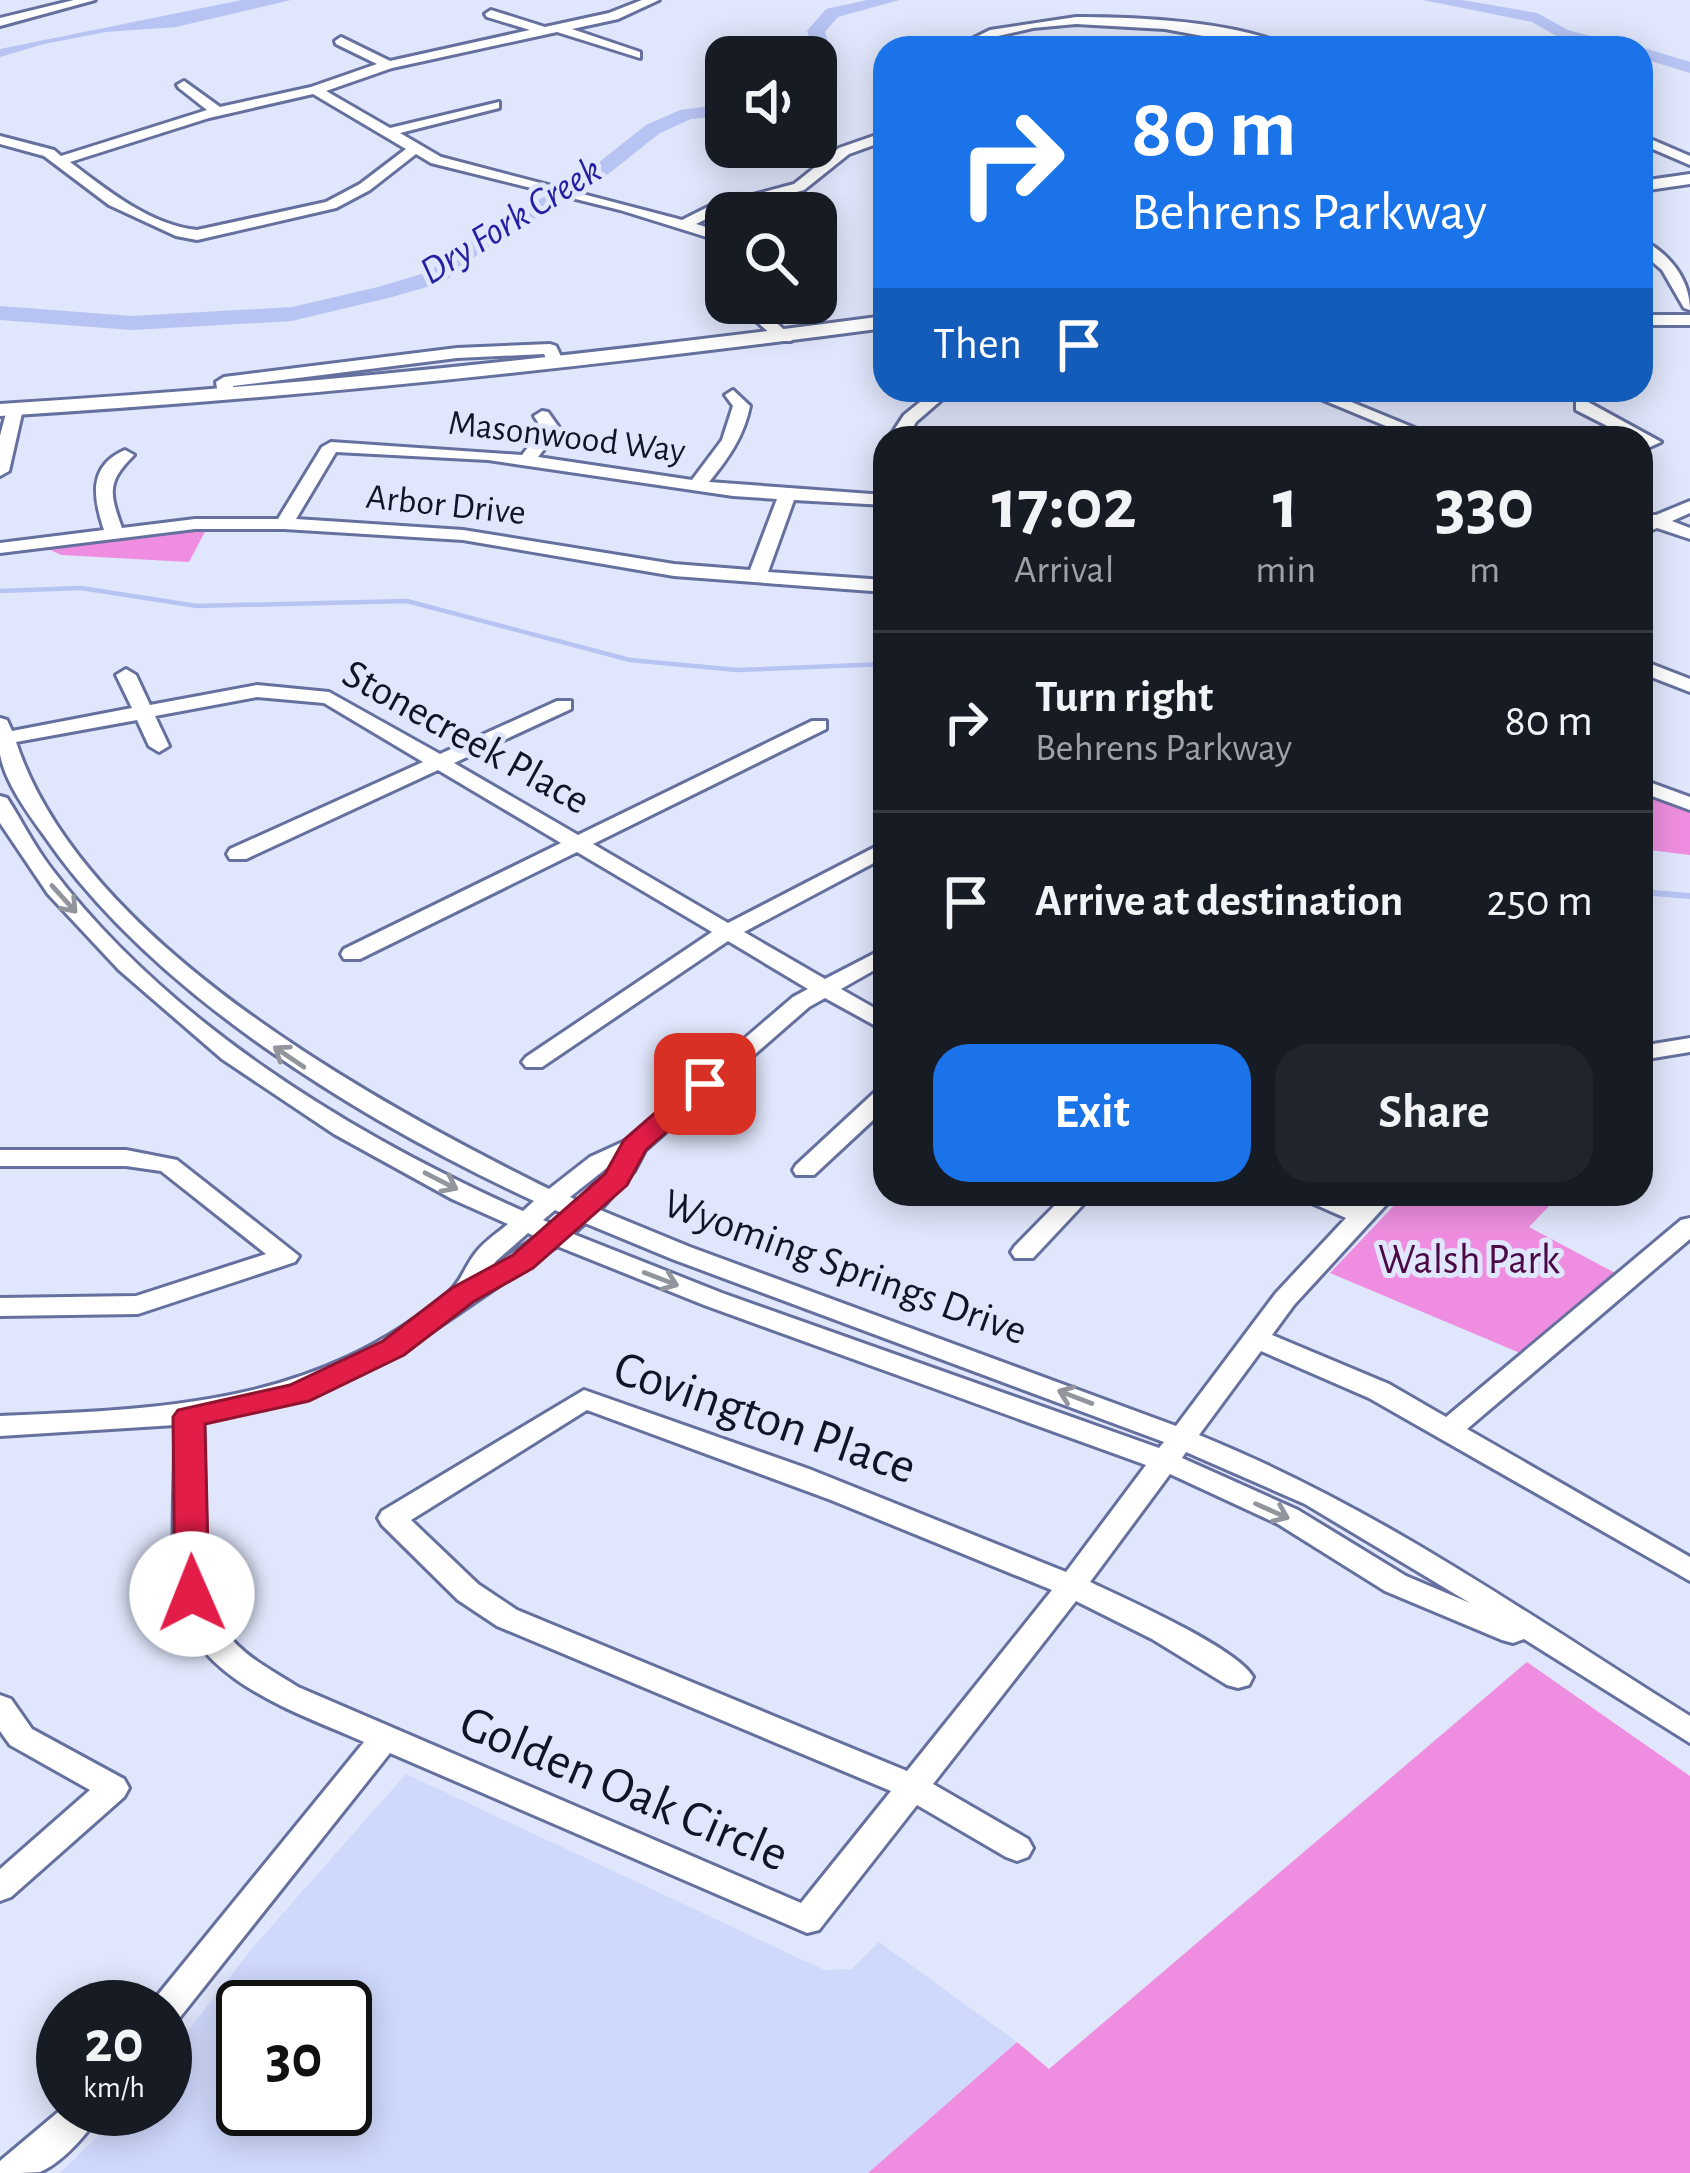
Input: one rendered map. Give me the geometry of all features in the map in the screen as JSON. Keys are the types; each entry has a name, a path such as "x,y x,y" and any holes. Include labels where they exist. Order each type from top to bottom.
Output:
{"main road":[{"path":"1653,184 1690,179"},
{"path":"7,410 556,362 873,324"}],"street":[{"path":"0,22 89,0"},
{"path":"62,160 217,112 315,90 388,64 626,13 652,0"},
{"path":"491,14 635,55"},
{"path":"995,36 1100,20 1171,25 1225,36"},
{"path":"341,41 388,64"},
{"path":"184,85 217,112"},
{"path":"315,90 413,150 449,164 705,231"},
{"path":"385,134 494,105"},
{"path":"0,140 39,148 62,160 114,202 181,233 197,235 332,205 413,150"},
{"path":"685,224 713,210 799,187 844,151 873,140"},
{"path":"1653,144 1690,160"},
{"path":"1653,254 1669,267 1690,304"},
{"path":"1653,320 1690,320"},
{"path":"769,324 785,338"},
{"path":"696,486 721,457 740,417 742,406 733,394"},
{"path":"905,426 930,402"},
{"path":"1338,402 1399,426"},
{"path":"1582,406 1621,426"},
{"path":"0,471 7,410"},
{"path":"527,460 551,429 542,416"},
{"name":"Masonwood Way","path":"284,524 331,447 527,460 787,495 873,495"},
{"path":"115,535 101,488 109,465 125,455"},
{"path":"757,577 787,495"},
{"path":"1653,519 1690,506"},
{"name":"Arbor Drive","path":"0,548 212,522 284,524 463,535 674,570 873,585"},
{"path":"1653,524 1690,534"},
{"path":"1653,671 1690,686"},
{"path":"126,675 159,746"},
{"name":"Stonecreek Place","path":"1,734 257,692 314,695 342,704 873,1017"},
{"path":"238,854 565,705"},
{"path":"352,954 819,725"},
{"name":"Wyoming Springs Drive","path":"1,734 52,832 94,887 234,1018 332,1086 508,1181 1175,1451 1408,1590 1577,1663 1690,1731"},
{"path":"1653,789 1690,804"},
{"name":"Wyoming Springs Drive","path":"0,802 49,883 117,956 182,1015 365,1142 539,1228 662,1280 1175,1451"},
{"path":"534,1062 727,932 873,854"},
{"path":"539,1228 554,1198 599,1162 634,1146 776,1022 873,962"},
{"path":"1653,1051 1690,1045"},
{"path":"805,1170 873,1107"},
{"path":"0,1426 189,1417 298,1394 342,1376 394,1348 463,1295 486,1256 581,1210 626,1167 634,1146"},
{"path":"0,1159 127,1158 168,1165 286,1256 138,1305 0,1307"},
{"path":"1024,1252 1068,1206"},
{"path":"1341,1206 1361,1215"},
{"name":"Golden Oak Circle","path":"189,1417 192,1594 201,1620 226,1656 287,1695 807,1920 1073,1584 1285,1299 1370,1206"},
{"path":"1449,1429 1690,1226"},
{"path":"1257,1339 1379,1391 1687,1564"},
{"name":"Covington Place","path":"1017,1848 911,1786 508,1618 467,1592 392,1518 584,1400 747,1454 1073,1584 1127,1608 1238,1677"},
{"path":"0,1707 20,1737 113,1788 0,1888"},
{"path":"191,1980 384,1739"},
{"path":"11,2173 58,2136"}],"shaded area":[{"path":"242,0 291,0 176,27 106,32 0,57 0,49"},
{"path":"406,1774 824,1970 852,1969 879,1942 1017,2042 868,2173 60,2173 98,2136 192,2136 192,2025 216,1995 216,2136 372,2136 372,1980 227,1980"}],"green space":[{"path":"208,526 189,562 61,555 46,548"},
{"path":"1653,795 1690,809 1690,855 1653,850"},
{"name":"Walsh Park","path":"1394,1206 1549,1206 1529,1227 1617,1274 1520,1353 1330,1273"},
{"path":"1527,1662 1690,1776 1690,2173 868,2173 1017,2042 1049,2069"}],"waterway":[{"name":"Dry Fork Creek","path":"818,36 816,31 832,13 890,0"},
{"name":"Dry Fork Creek","path":"1432,0 1537,18 1571,36"},
{"name":"Dry Fork Creek","path":"1653,56 1690,68"},
{"name":"Dry Fork Creek","path":"0,313 132,323 292,314 384,292 436,277 475,247 600,171 653,129 687,114 705,112"},
{"path":"0,591 81,588 197,606 407,601 630,660 737,670 873,664"},
{"path":"1653,893 1690,896"}],"route":[{"path":"192,1594 189,1417 298,1394 394,1348 463,1295 523,1262 616,1179 634,1146 705,1084"}]}
